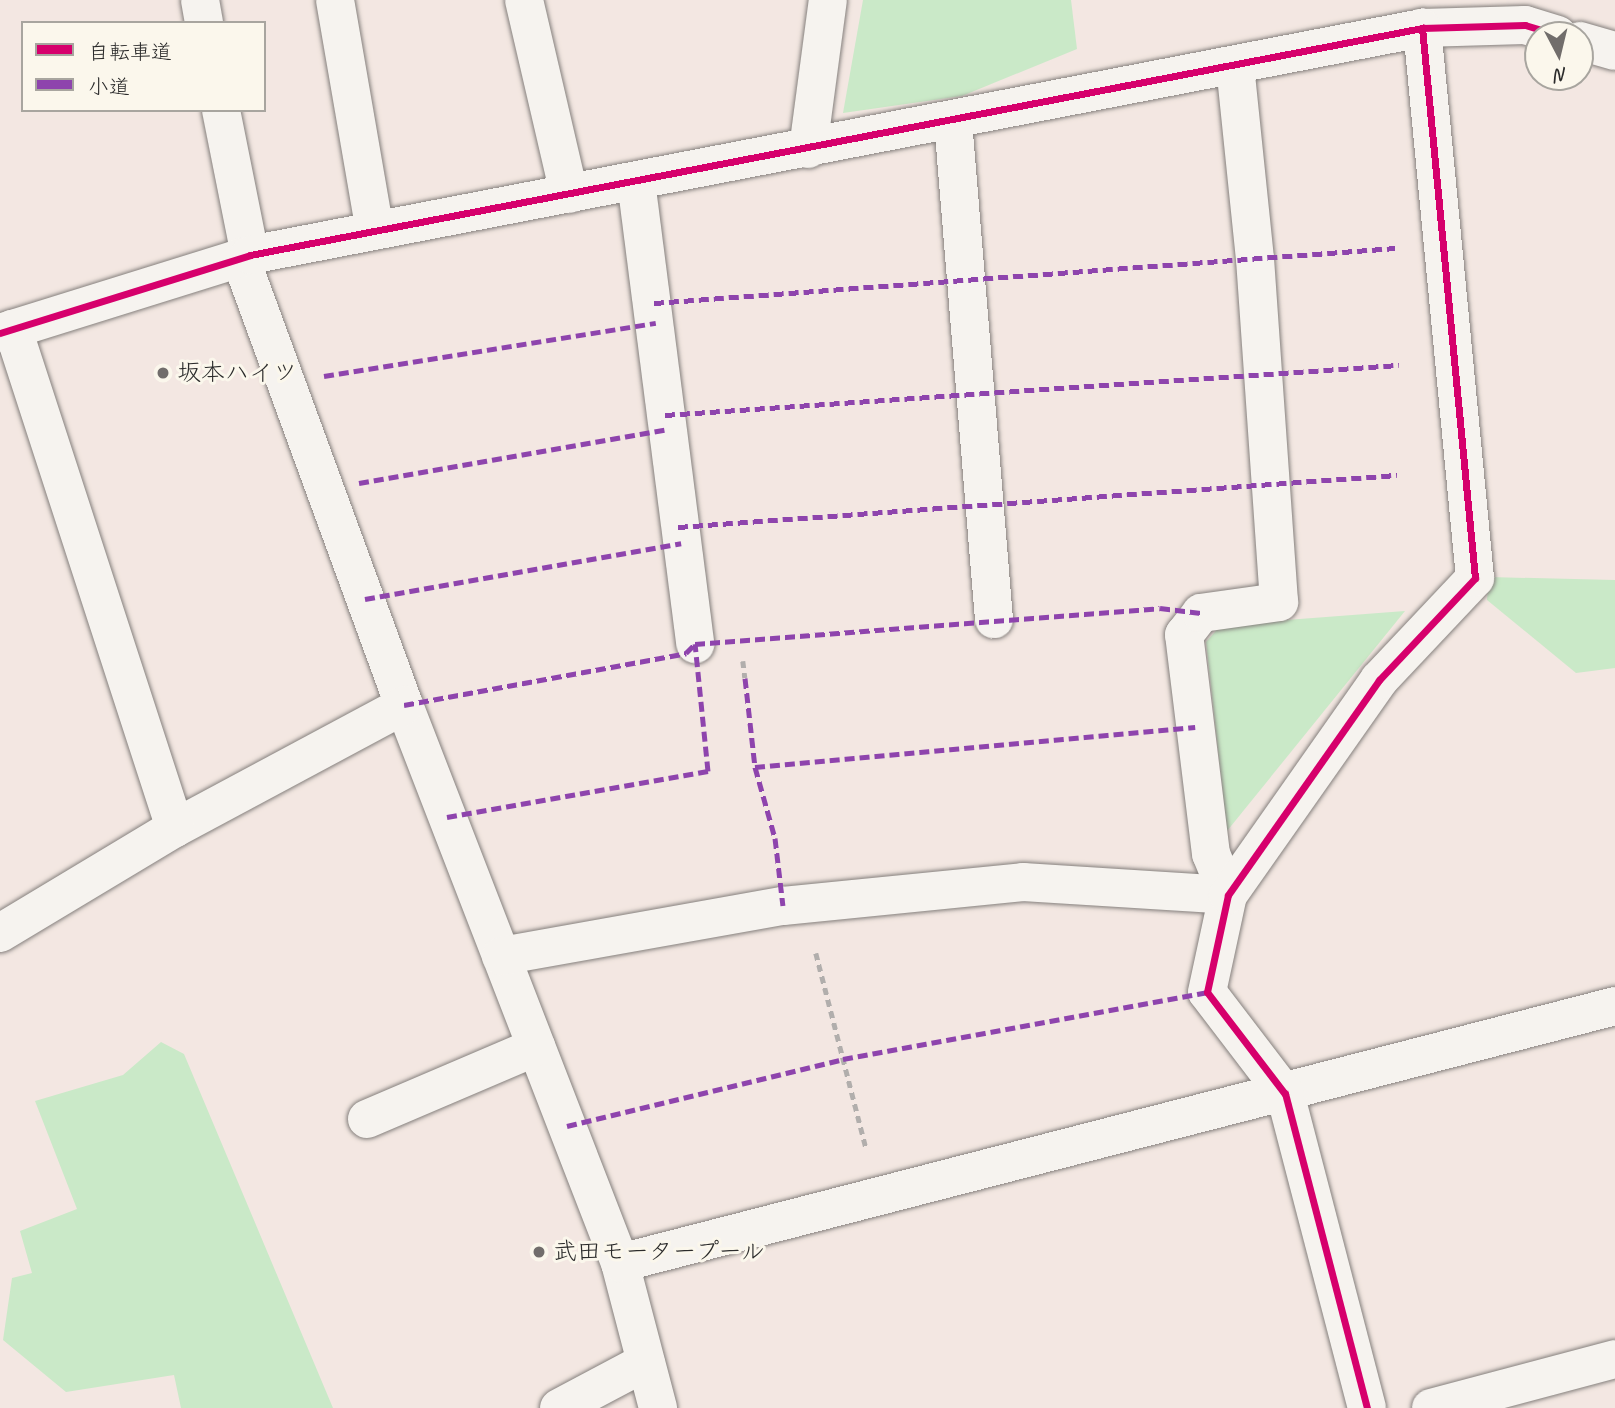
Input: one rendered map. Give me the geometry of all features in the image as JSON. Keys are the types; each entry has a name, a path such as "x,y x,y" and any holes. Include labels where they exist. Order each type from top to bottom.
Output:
{"street":[{"path":"200,0 204,21"},
{"path":"335,0 375,231"},
{"path":"524,0 569,194"},
{"path":"808,149 828,0"},
{"path":"176,828 7,331 245,256 1422,29 1524,25"},
{"path":"1367,1408 1285,1094 1207,992 1228,894 1379,680 1475,578 1422,29"},
{"path":"1594,45 1615,51"},
{"path":"1228,894 1211,853 1184,635 1201,613 1279,602 1255,259 1235,65"},
{"path":"222,112 245,256 404,705 620,1263 658,1408"},
{"path":"953,121 994,619"},
{"path":"636,181 695,645"},
{"path":"0,933 176,828 404,705"},
{"path":"501,956 783,906 1023,882 1228,894"},
{"path":"620,1263 1285,1094 1615,1006"},
{"path":"367,1119 536,1047"},
{"path":"1431,1408 1615,1359"},
{"path":"559,1408 646,1362"}],"path":[{"path":"815,950 879,1196"}],"green space":[{"path":"863,0 1071,0 1077,49 962,96 843,113"},
{"path":"1489,577 1615,580 1615,668 1576,673 1487,600"},
{"path":"1405,611 1227,831 1206,642 1221,625"},
{"path":"161,1042 184,1054 333,1408 181,1408 174,1375 66,1392 3,1340 12,1278 32,1273 20,1231 77,1209 35,1101 123,1075"}],"marked path":[{"path":"654,303 1395,248"},
{"path":"324,376 656,323"},
{"path":"665,415 1399,365"},
{"path":"359,483 667,429"},
{"path":"678,527 1397,475"},
{"path":"365,599 681,543"},
{"path":"404,705 686,653 695,644 1160,608 1201,613"},
{"path":"447,817 708,771 695,644"},
{"path":"745,678 755,767 775,838 783,906"},
{"path":"755,767 1195,727"},
{"path":"567,1126 843,1059 1207,992"}],"cycle path":[{"path":"0,333 250,255 1422,28 1524,25"},
{"path":"1367,1408 1285,1094 1207,992 1228,895 1379,680 1475,578 1422,28"}],"place":[{"name":"坂本ハイツ","path":"163,373"},
{"name":"武田モータープール","path":"539,1252"}]}
